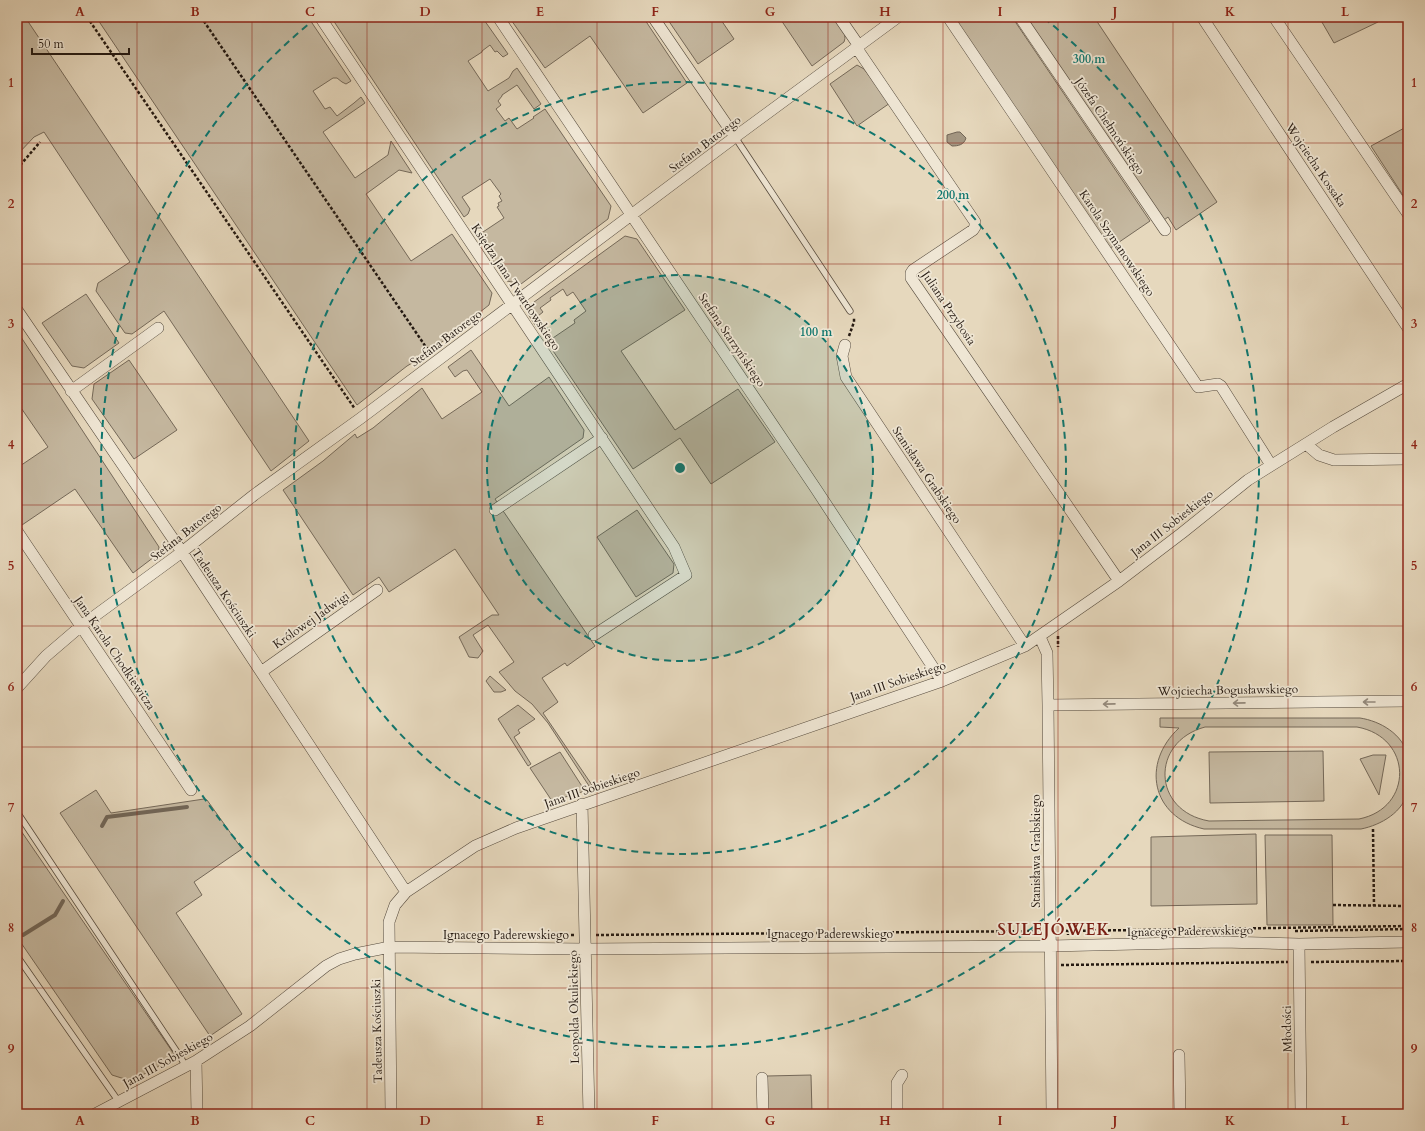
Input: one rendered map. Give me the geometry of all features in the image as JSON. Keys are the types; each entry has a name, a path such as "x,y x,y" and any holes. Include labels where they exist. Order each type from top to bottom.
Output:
{"street":[{"name":"Księdza Jana Twardowskiego","path":"320,17 674,547 686,574 594,635"},
{"name":"Stefana Starzyńskiego","path":"498,17 816,488 942,680"},
{"path":"653,17 735,137"},
{"name":"Juliana Przybosia","path":"839,17 975,222 975,227 973,230 913,270 911,273 911,278 1120,581"},
{"name":"Stefana Batorego","path":"17,688 46,656 81,626 182,552 254,495 361,418 735,137 898,17"},
{"name":"Karola Szymanowskiego","path":"948,17 1198,386 1202,387 1218,384 1221,386 1271,465"},
{"name":"Józefa Chełmońskiego","path":"1020,17 1165,230"},
{"name":"Wojciecha Kossaka","path":"1202,17 1408,328"},
{"path":"1274,17 1408,214"},
{"name":"Tadeusza Kościuszki","path":"17,310 182,552 406,892"},
{"path":"71,391 158,328"},
{"name":"Stanisława Grabskiego","path":"845,345 842,356 846,377 1025,646"},
{"name":"Jana III Sobieskiego","path":"390,948 389,922 395,905 406,892 469,850 497,835 582,804 942,680 1025,646 1120,581 1239,487 1271,465 1408,384"},
{"path":"495,510 602,438"},
{"path":"1306,444 1319,455 1334,460 1408,459"},
{"name":"Jana Karola Chodkiewicza","path":"17,532 191,790"},
{"name":"Królowej Jadwigi","path":"261,672 377,590"},
{"name":"Stanisława Grabskiego","path":"1040,637 1046,653 1048,705 1052,1114"},
{"name":"Wojciecha Bogusławskiego","path":"1048,705 1408,701"},
{"name":"Leopolda Okulickiego","path":"582,804 589,1114"},
{"name":"Ignacego Paderewskiego","path":"270,1010 326,966 339,959 361,952 390,948 1050,946 1222,942 1299,944 1408,942"},
{"name":"Młodości","path":"1299,944 1302,1114"},
{"name":"Tadeusza Kościuszki","path":"390,948 391,1114"},
{"name":"Jana III Sobieskiego","path":"95,1114 186,1068 241,1032 270,1010"},
{"path":"1179,1055 1180,1114"},
{"path":"196,1061 197,1114"},
{"path":"897,1114 897,1083 902,1075"},
{"path":"762,1078 763,1114"}],"lane":[{"path":"735,137 850,311"},
{"path":"17,812 186,1068"},
{"path":"17,956 119,1102"}],"path":[{"path":"87,17 361,418"},
{"path":"201,17 436,361"},
{"path":"17,169 40,142"},
{"path":"845,345 854,322 854,318 850,311"},
{"path":"1373,828 1374,906"},
{"path":"1068,931 1408,925 1407,906 1333,905"},
{"path":"515,935 1040,930 1040,918 1050,918"},
{"path":"1050,966 1408,961"}],"shaded area":[{"path":"17,17 25,17 309,441 271,471 164,311 132,334 125,333 96,291 98,283 130,262 44,132 34,137 17,155"},
{"path":"96,17 308,17 351,81 346,84 337,78 333,78 313,91 325,109 330,107 337,116 361,97 365,103 323,132 355,178 388,155 391,141 412,173 399,170 366,194 411,261 452,234 492,293 489,305 424,356 407,366 357,405"},
{"path":"331,17 482,17 508,54 503,57 497,51 495,52 490,45 468,61 488,91 509,78 513,71 517,68 541,104 534,109 517,85 502,95 498,101 501,105 496,109 505,121 509,118 517,129 545,109 611,206 608,219 521,284 507,281 477,236 504,218 497,207 499,206 498,203 502,201 499,196 501,194 490,179 462,197 470,209 468,214 464,217"},
{"path":"509,17 643,17 687,83 643,113 590,36 545,68"},
{"path":"666,17 719,17 734,39 698,64"},
{"path":"779,17 834,17 844,32 844,42 812,66"},
{"path":"953,17 1012,17 1150,221 1109,249"},
{"path":"1026,17 1094,17 1217,202 1176,230 1168,217 1164,220"},
{"path":"1319,17 1376,17 1378,22 1334,43"},
{"path":"857,65 864,69 890,103 857,126 830,84"},
{"path":"1408,126 1408,203 1371,146"},
{"path":"960,132 966,138 960,145 952,146 947,142 947,135"},
{"path":"625,236 637,239 685,310 621,351 675,430 738,389 775,442 711,484 680,438 633,469 547,342 575,323 574,320 586,311 573,292 567,296 563,289 550,298 551,300 540,308 543,312 538,316 543,324 537,328 528,314 530,305"},
{"path":"86,294 119,343 84,368 72,366 42,323"},
{"path":"17,331 159,547 158,554 133,573 75,489 22,525 17,518 17,468 48,447 17,402"},
{"path":"471,350 509,406 549,377 584,430 583,438 495,499 595,646 567,666 565,663 542,678 558,702 543,713 594,788 591,789 548,723 532,704 515,691 499,672 514,662 488,625 473,635 483,651 478,658 469,657 459,637 492,615 499,615 455,549 389,592 379,577 353,595 283,490 323,461 355,434 357,438 373,428 422,388 442,419 482,392 467,370 455,377 448,367"},
{"path":"129,360 177,430 134,459 92,399 94,384"},
{"path":"637,510 674,564 673,573 636,597 597,537"},
{"path":"490,676 506,690 494,692 486,681"},
{"path":"518,705 535,719 518,730 520,733 514,737 531,764 528,766 498,719"},
{"path":"1160,718 1360,718 1375,722 1396,735 1405,748 1408,756 1408,790 1406,798 1397,811 1384,821 1361,829 1204,829 1186,823 1172,813 1163,801 1157,787 1156,772 1159,757 1167,742 1179,728 1160,727","holes":["1205,727 1357,727 1375,733 1389,744 1397,758 1400,773 1397,788 1390,801 1377,812 1359,819 1209,821 1190,815 1177,804 1168,791 1165,776 1167,761 1174,747 1187,735"]},
{"path":"1323,751 1324,801 1210,803 1209,752"},
{"path":"560,752 585,791 552,801 530,768"},
{"path":"1373,755 1386,755 1379,795 1360,759"},
{"path":"96,790 111,813 204,799 207,800 242,849 194,882 202,895 176,913 242,1014 210,1036 60,813"},
{"path":"17,825 176,1057 131,1081 112,1075 17,937"},
{"path":"1256,834 1257,904 1151,906 1151,837"},
{"path":"1265,835 1332,835 1333,925 1267,925"},
{"path":"811,1075 812,1114 767,1114 767,1076"}],"waterway":[{"path":"102,826 107,817 187,807"},
{"path":"23,935 55,915 63,901"}],"district":[{"name":"SULEJÓWEK","path":"1054,930"}]}
